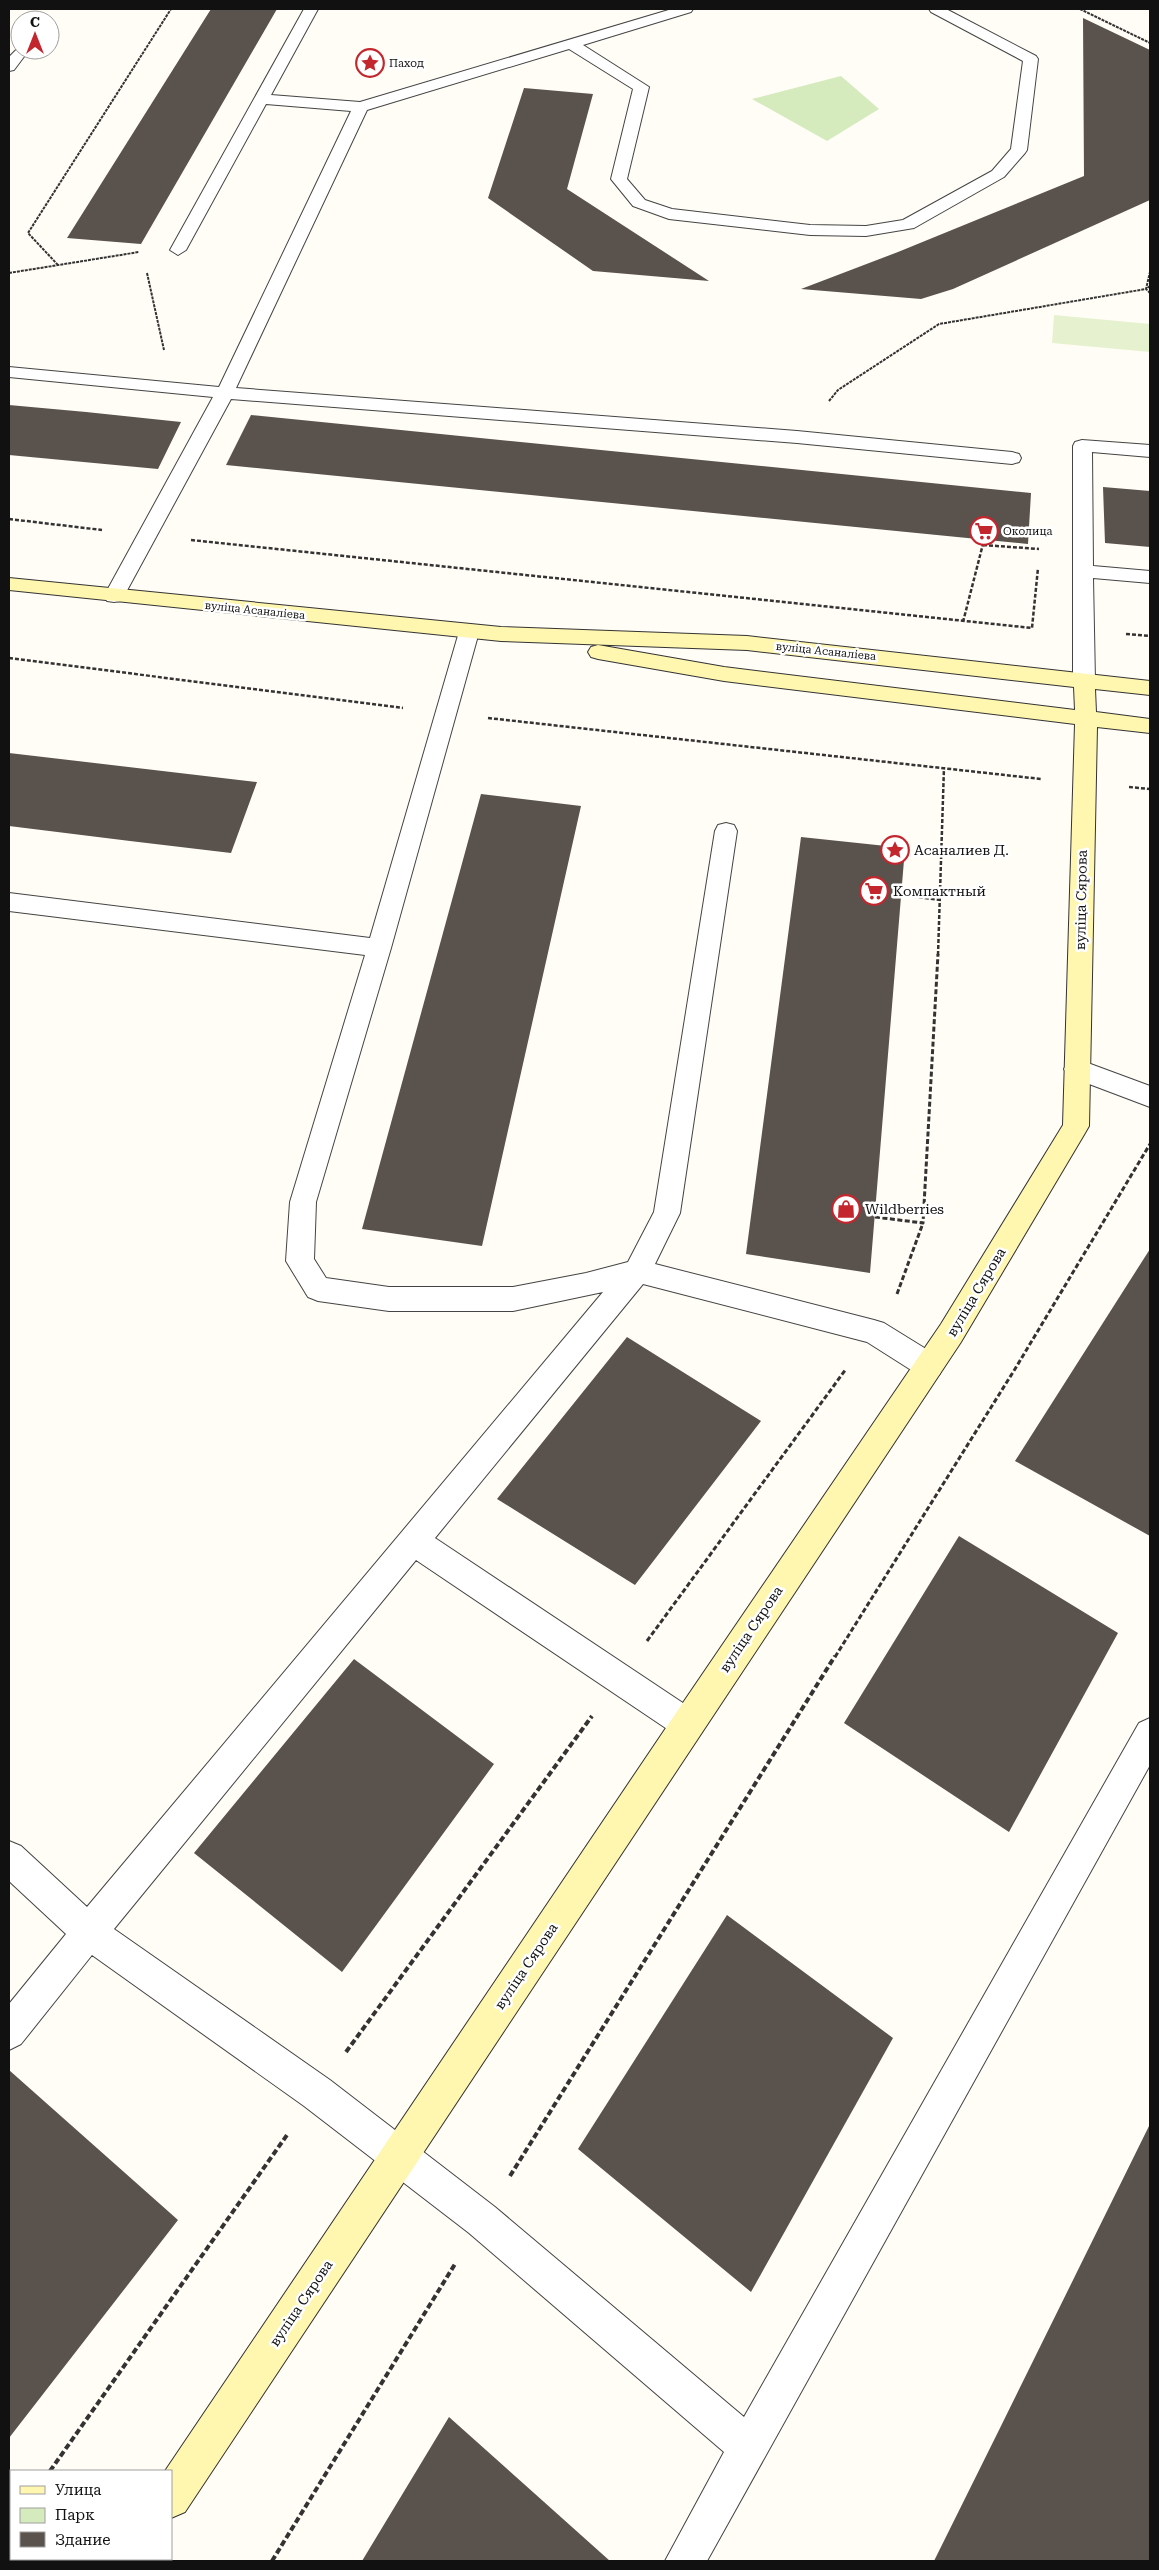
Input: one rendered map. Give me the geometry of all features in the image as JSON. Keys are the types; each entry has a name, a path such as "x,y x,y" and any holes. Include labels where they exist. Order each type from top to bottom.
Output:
{"main road":[{"name":"вуліца Асаналіева","path":"9,584 469,632 748,643 1150,688"},
{"name":"вуліца Асаналіева","path":"501,634 724,674 1150,726"},
{"name":"вуліца Сярова","path":"172,2496 687,1724 951,1333 1076,1126 1086,718 1084,681"}],"lane":[{"path":"179,247 311,9"},
{"path":"261,99 361,107 686,9"},
{"path":"572,44 641,87 619,180 639,203 669,214 810,230 866,231 908,224 998,174 1019,150 1031,59 936,9"},
{"path":"114,596 225,393 361,107"},
{"path":"9,372 225,393 797,437 1012,458"},
{"path":"1084,681 1082,446 1150,451"},
{"path":"1082,571 1150,577"},
{"path":"469,632 379,948 303,1202 300,1260 318,1289 389,1299 513,1299 586,1285 637,1271 874,1332 929,1366"},
{"path":"9,2032 89,1932 637,1271 667,1213 726,830"},
{"path":"9,902 379,948"},
{"path":"1077,1069 1150,1097"},
{"path":"414,1541 687,1724"},
{"path":"685,2561 1150,1734"},
{"path":"9,1858 89,1932 317,2093 482,2220 749,2447"}],"path":[{"path":"58,265 28,232 171,9"},
{"path":"1080,9 1150,43"},
{"path":"9,273 179,247"},
{"path":"145,251 146,265 172,387"},
{"path":"1146,289 1150,272"},
{"path":"797,437 838,390 939,324 1146,289 1150,286"},
{"path":"1146,289 1150,293"},
{"path":"9,519 106,530"},
{"path":"190,540 1032,628 1038,560"},
{"path":"963,622 984,540"},
{"path":"984,545 1039,550 1040,540"},
{"path":"1124,634 1150,636"},
{"path":"51,2470 317,2093 874,1332 894,1301 923,1223 941,900 944,767 1044,779"},
{"path":"1123,787 1150,789"},
{"path":"901,895 941,900"},
{"path":"272,2561 482,2220 1009,1377 1150,1144"},
{"path":"875,1217 923,1223"}],"green space":[{"path":"841,76 879,109 827,141 752,99"},
{"path":"1054,315 1150,324 1150,352 1052,343"}],"building":[{"path":"211,9 277,9 141,244 67,238"},
{"path":"1083,18 1150,50 1150,200 953,289 921,299 801,289 898,252 1084,176"},
{"path":"524,88 593,94 567,189 709,281 593,271 488,198"},
{"path":"9,405 181,422 158,469 9,455"},
{"path":"251,415 1031,493 1028,544 226,465"},
{"path":"1103,487 1150,491 1150,547 1105,543"},
{"path":"9,753 257,782 231,853 9,826"},
{"path":"481,794 581,806 482,1246 362,1229"},
{"path":"801,837 905,848 870,1273 746,1254"},
{"path":"1150,1249 1150,1536 1015,1461"},
{"path":"627,1337 761,1421 635,1585 497,1499"},
{"path":"959,1536 1118,1633 1009,1832 844,1723"},
{"path":"354,1659 494,1764 342,1972 194,1853"},
{"path":"727,1915 893,2038 751,2292 578,2149"},
{"path":"9,2070 178,2220 9,2438"},
{"path":"1150,2124 1150,2561 934,2561 1001,2426"},
{"path":"449,2417 610,2561 362,2561"}],"place":[{"name":"Паход","path":"370,63"},
{"name":"Околица","path":"984,531"},
{"name":"Асаналиев Д.","path":"895,850"},
{"name":"Компактный","path":"874,891"},
{"name":"Wildberries","path":"846,1209"}]}
